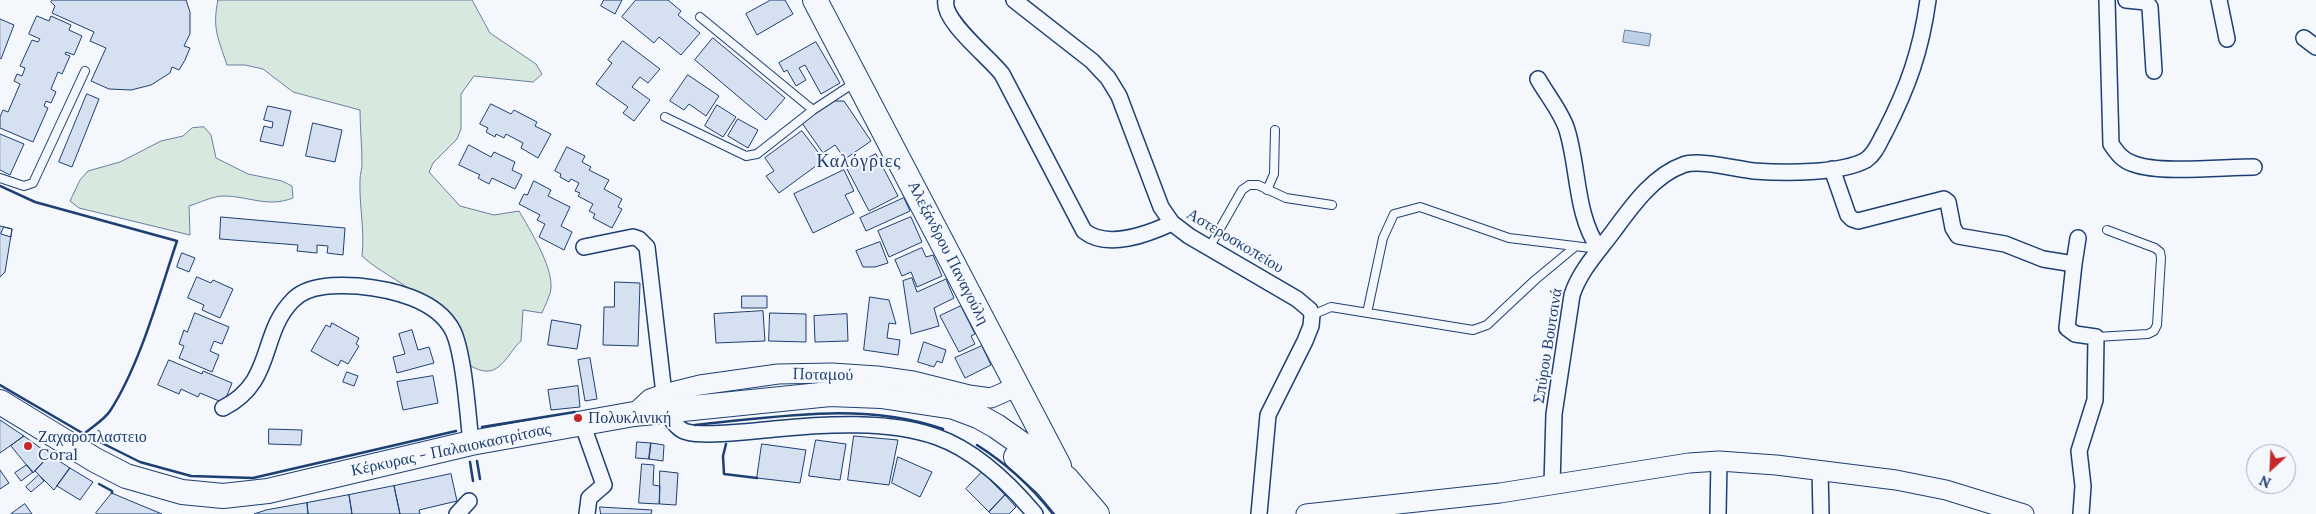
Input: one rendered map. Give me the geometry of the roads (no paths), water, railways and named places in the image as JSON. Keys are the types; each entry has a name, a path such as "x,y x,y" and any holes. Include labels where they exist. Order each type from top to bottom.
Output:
{"main road":[{"name":"Αλεξάνδρου Παναγούλη","path":"815,0 928,212 1016,387 1067,480"},
{"name":"Κέρκυρας - Παλαιοκαστρίτσας","path":"0,402 95,460 126,476 163,488 208,496 268,491 471,443 634,414 665,402 830,394 881,396 924,404 942,404 978,416 1028,447 1067,480 1096,514"},
{"name":"Κέρκυρας - Παλαιοκαστρίτσας","path":"924,404 946,418 979,432 1014,456 1047,485 1071,514"}],"street":[{"path":"946,0 946,9 957,27 993,61 1002,74 1084,231 1100,239 1119,239 1151,232 1172,224"},
{"name":"Αστεροσκοπείου","path":"1014,0 1092,61 1108,78 1119,96 1161,207 1172,224 1209,248 1297,299 1310,310 1312,315"},
{"name":"Σπύρου Βουτσινά","path":"1552,485 1554,414 1569,308 1575,284 1599,249 1642,195 1659,180 1682,165 1701,164 1780,172 1832,169 1866,160 1879,144 1908,85 1924,32 1928,0"},
{"path":"2107,0 2111,144 2118,155 2132,164 2150,169 2254,167"},
{"path":"2126,0 2142,1 2150,7 2154,71"},
{"path":"2218,0 2227,40"},
{"path":"1538,79 1567,129 1578,190 1589,234 1599,249"},
{"path":"1832,169 1848,215 1852,219 1858,221 1944,199 1948,202 1954,232 1958,236 2005,244 2043,259 2074,264"},
{"path":"584,248 633,237 639,239 647,247 665,402 680,429 691,433 853,426 923,433 951,443 977,458 1004,481 1035,514"},
{"path":"2078,238 2067,328 2075,334 2096,337 2095,400 2079,451 2083,486 2081,514"},
{"path":"223,408 237,401 253,384 263,366 280,319 293,299 305,292 321,288 361,287 404,294 413,298 442,318 453,330 458,346 471,443"},
{"path":"1260,514 1268,415 1305,341 1311,326 1312,315"},
{"name":"Ποταμού","path":"665,402 700,385 778,374 877,376 913,381 981,397 998,396 1016,387"},
{"path":"582,423 604,485 589,498 588,514"},
{"path":"1718,514 1719,461"},
{"path":"1306,514 1500,492 1689,463 1719,461 1820,470 1929,486 1990,508 2024,514"},
{"path":"1820,470 1821,514"},
{"path":"457,514 469,501"}],"lane":[{"path":"700,17 813,110"},
{"path":"0,178 24,186 33,183 85,71"},
{"path":"665,118 746,156 757,154 813,110 858,80"},
{"path":"1267,190 1274,174 1275,130"},
{"path":"1209,248 1245,186 1254,184 1286,198 1332,205"},
{"path":"1367,313 1383,238 1394,214 1420,206 1509,238 1599,249"},
{"path":"2096,337 2148,334 2154,332 2157,325 2160,252 2155,248 2108,230"},
{"path":"1312,315 1331,307 1473,330 1487,325 1534,280 1576,246"}],"water":[{"path":"1625,30 1651,34 1649,46 1623,42"}],"place":[{"name":"Πολυκλινική","path":"578,418"},
{"name":"Ζαχαροπλαστειο Coral","path":"28,446"}],"district":[{"name":"Καλόγριες","path":"859,162"}]}
